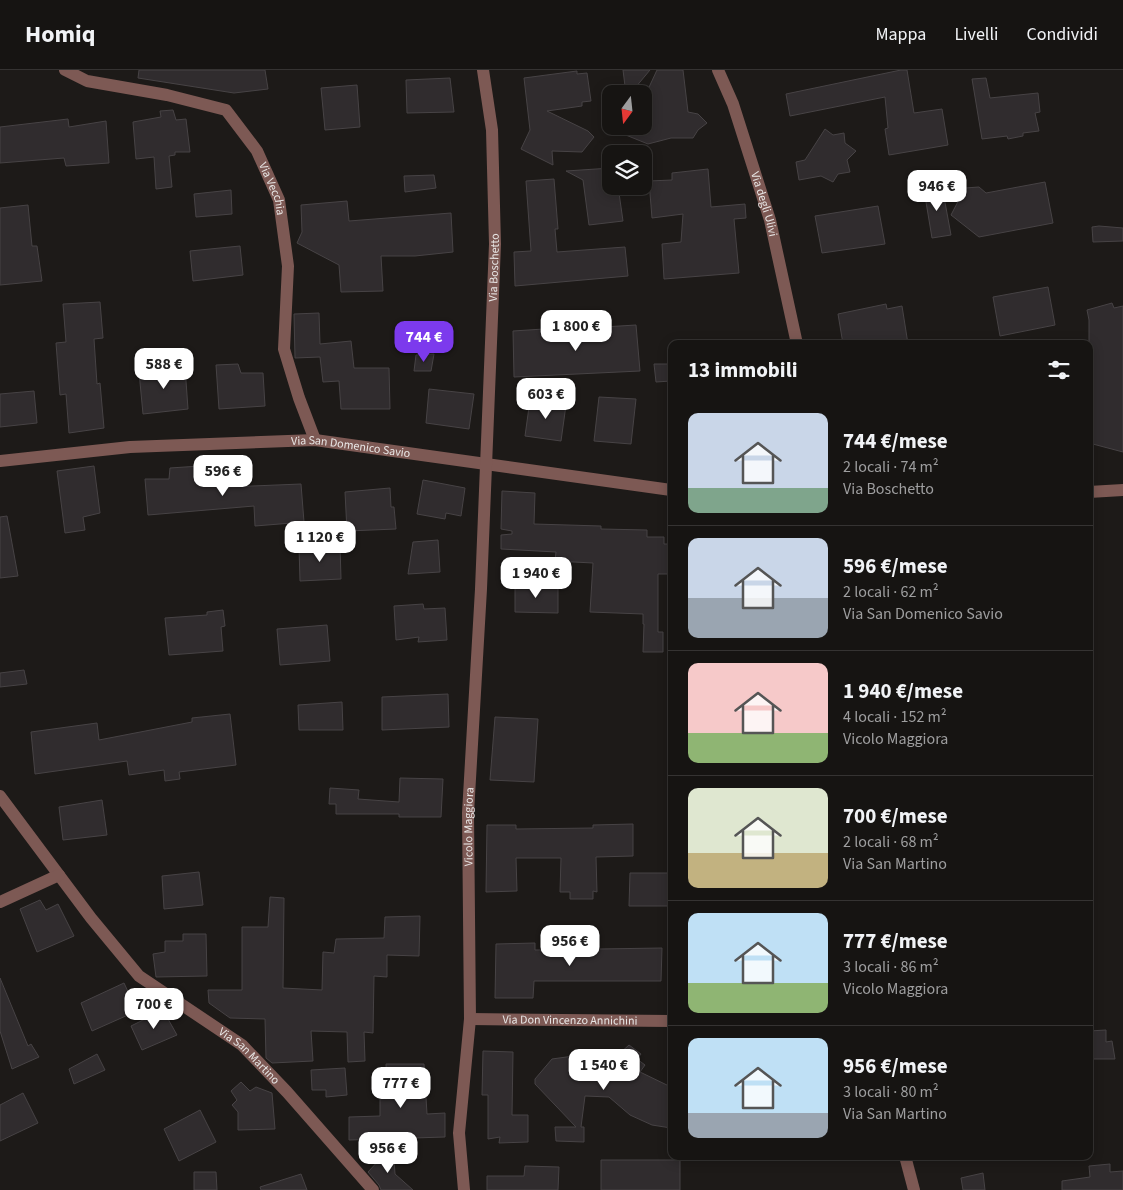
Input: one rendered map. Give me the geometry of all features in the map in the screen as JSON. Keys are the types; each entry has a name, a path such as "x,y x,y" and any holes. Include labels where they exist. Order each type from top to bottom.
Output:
{"street":[{"name":"Via Vecchia","path":"65,70 87,81 167,94 226,110 257,151 279,200 288,266 284,349 299,398 315,440"},
{"name":"Via Boschetto","path":"483,70 492,130 495,244 487,465"},
{"name":"Via degli Ulivi","path":"718,70 733,104 770,220 796,340"},
{"name":"Via San Domenico Savio","path":"0,461 130,447 315,440 668,490"},
{"name":"Vicolo Maggiora","path":"464,1190 459,1133 470,1019 468,813 479,641 487,465"},
{"path":"1093,492 1123,490"},
{"name":"Via San Martino","path":"0,796 91,918 139,976 242,1045 287,1092 373,1190"},
{"path":"0,902 59,875"},
{"name":"Via Don Vincenzo Annichini","path":"470,1019 668,1021"},
{"path":"906,1160 914,1190"}],"building":[{"path":"139,70 265,70 268,89 234,93 138,78"},
{"path":"623,70 650,70 638,85 625,85"},
{"path":"657,70 683,70 688,112 698,114 707,123 698,130 693,138 671,138 648,144 626,135 652,135 652,85 650,85"},
{"path":"907,70 914,113 942,109 948,145 889,155 885,129 888,128 885,97 790,116 786,94"},
{"path":"577,71 577,74 587,73 591,101 582,102 582,106 547,111 588,131 594,137 582,152 552,151 553,165 521,149 530,130 524,78"},
{"path":"450,78 454,112 407,113 406,80"},
{"path":"986,78 990,98 1038,93 1040,112 1035,113 1039,131 1023,133 1023,136 1008,139 1007,136 982,139 972,79"},
{"path":"357,85 360,127 325,130 321,88"},
{"path":"173,110 176,120 186,119 190,152 175,152 175,155 169,156 172,187 156,189 154,157 136,159 133,122 161,117 160,111"},
{"path":"68,119 69,127 106,121 109,163 66,166 64,158 0,163 0,127"},
{"path":"825,129 833,135 844,133 845,143 856,151 847,160 850,172 838,174 833,182 821,176 799,180 796,162 805,160"},
{"path":"602,169 602,195 619,195 623,221 589,225 583,180 566,171"},
{"path":"708,169 711,207 745,204 746,218 734,219 739,273 664,279 662,244 681,242 683,214 652,218 650,195 652,195 652,181 672,180 672,173"},
{"path":"434,175 436,188 405,192 404,176"},
{"path":"554,179 558,229 555,229 557,252 625,247 628,276 515,286 514,252 531,251 526,181"},
{"path":"1045,182 1053,223 979,237 951,215 965,188 979,187 986,193"},
{"path":"942,186 951,235 932,238 924,190"},
{"path":"231,190 232,214 196,217 194,194"},
{"path":"347,201 349,221 451,213 453,252 415,256 381,256 383,291 341,292 339,265 297,243 302,232 301,205"},
{"path":"28,205 32,246 37,246 42,281 0,285 0,208"},
{"path":"878,206 885,244 822,253 815,216"},
{"path":"1092,227 1123,228 1123,241 1093,242"},
{"path":"240,246 243,275 193,281 190,251"},
{"path":"1048,287 1055,325 1000,336 993,297"},
{"path":"100,302 103,338 94,339 97,384 100,383 104,428 69,433 66,394 60,395 56,343 66,342 63,304"},
{"path":"1112,303 1114,308 1123,306 1123,452 1093,444 1093,340 1089,340 1087,310"},
{"path":"886,304 887,309 902,306 907,340 842,340 838,314"},
{"path":"319,313 320,344 351,341 354,368 389,368 390,409 341,409 339,381 323,382 320,357 295,358 294,314"},
{"path":"636,325 640,371 514,377 513,331 559,328 560,336 587,335 587,328"},
{"path":"434,354 431,371 414,371 416,355"},
{"path":"238,364 241,373 263,373 265,406 219,409 216,365"},
{"path":"654,364 668,364 668,381 656,382"},
{"path":"185,367 188,409 143,414 139,372"},
{"path":"429,389 474,394 469,429 426,423"},
{"path":"34,391 37,423 0,427 0,394"},
{"path":"599,397 636,399 631,444 594,441"},
{"path":"530,400 566,405 561,441 525,436"},
{"path":"94,466 100,513 83,517 85,530 65,533 57,471"},
{"path":"200,466 201,477 226,474 228,487 301,484 304,522 255,526 254,506 148,515 145,479 169,479 170,468"},
{"path":"423,480 465,488 461,516 446,513 445,519 417,514"},
{"path":"390,488 391,507 394,507 396,529 347,531 345,492"},
{"path":"502,491 535,493 534,524 601,526 601,529 647,530 647,537 664,537 664,544 668,544 668,574 658,574 658,632 663,632 663,652 643,652 643,614 590,612 593,563 555,561 556,552 501,549 501,535 512,534 512,531 501,529"},
{"path":"7,516 18,576 0,578 0,517"},
{"path":"438,540 440,572 408,574 413,542"},
{"path":"340,545 341,579 300,581 299,547"},
{"path":"515,584 558,586 558,613 515,612"},
{"path":"423,604 424,609 445,608 447,640 418,642 419,637 396,640 394,606"},
{"path":"223,610 225,626 221,627 223,651 169,655 165,618 207,615 207,612"},
{"path":"327,625 330,661 280,665 277,629"},
{"path":"24,670 27,684 0,687 0,673"},
{"path":"448,694 449,727 382,730 382,697"},
{"path":"342,702 343,730 299,730 298,705"},
{"path":"230,714 236,765 179,772 180,779 165,781 164,770 129,775 127,761 35,774 31,732 97,723 99,740 192,722 192,718"},
{"path":"495,717 538,719 534,782 490,780"},
{"path":"400,778 443,779 441,817 399,817 399,814 336,814 336,804 329,804 330,788 359,790 358,799 399,802"},
{"path":"102,800 107,835 63,840 59,807"},
{"path":"633,824 633,856 596,857 597,892 593,891 593,899 570,899 570,892 560,892 561,858 516,858 517,891 486,892 487,825 516,825 516,829 593,828 593,825"},
{"path":"199,872 203,905 164,909 162,876"},
{"path":"630,873 668,873 668,906 629,906"},
{"path":"270,897 284,898 283,988 322,990 323,952 334,953 336,939 384,938 385,917 420,916 419,956 387,955 387,977 374,976 373,1033 364,1032 365,1061 348,1062 347,1032 311,1031 313,1061 272,1063 266,1058 265,1019 230,1018 209,1003 208,990 242,990 242,927 268,927"},
{"path":"40,900 46,910 58,904 74,936 37,952 20,909"},
{"path":"183,934 206,934 207,976 156,977 153,954 165,952 165,941 183,941"},
{"path":"535,943 535,950 662,948 661,981 534,981 533,998 495,998 496,944"},
{"path":"0,978 28,1046 31,1044 39,1057 12,1069 0,1031"},
{"path":"124,983 137,1011 92,1031 81,1003"},
{"path":"163,1010 177,1035 142,1050 131,1026"},
{"path":"1106,1030 1106,1042 1112,1041 1115,1059 1093,1059 1093,1031"},
{"path":"629,1045 641,1054 637,1059 645,1065 640,1072 668,1086 668,1128 652,1125 630,1115 609,1097 585,1096 581,1127 584,1127 584,1142 556,1141 555,1127 576,1127 535,1084 535,1079 552,1059 588,1054 589,1081"},
{"path":"483,1051 513,1052 512,1115 528,1115 528,1142 499,1143 500,1137 488,1139 488,1095 482,1095"},
{"path":"97,1054 105,1070 74,1084 69,1069"},
{"path":"386,1064 424,1064 427,1114 445,1113 445,1137 349,1140 349,1117 380,1116 380,1095 387,1095"},
{"path":"345,1068 347,1095 326,1097 326,1090 312,1090 311,1070"},
{"path":"241,1082 250,1091 256,1087 272,1093 275,1129 238,1130 238,1112 232,1105 237,1100 231,1091"},
{"path":"23,1093 38,1123 0,1141 0,1105"},
{"path":"200,1110 216,1142 179,1161 164,1129"},
{"path":"393,1145 395,1174 413,1190 381,1190 368,1172"},
{"path":"601,1160 680,1160 680,1190 601,1190"},
{"path":"1110,1164 1110,1172 1123,1171 1123,1190 1062,1190 1062,1181 1090,1177 1089,1166"},
{"path":"525,1166 559,1167 558,1190 487,1190 487,1176 524,1176"},
{"path":"194,1172 216,1172 217,1190 194,1190"},
{"path":"983,1173 985,1190 963,1190 961,1178"},
{"path":"301,1174 307,1190 261,1190 260,1187"}]}
